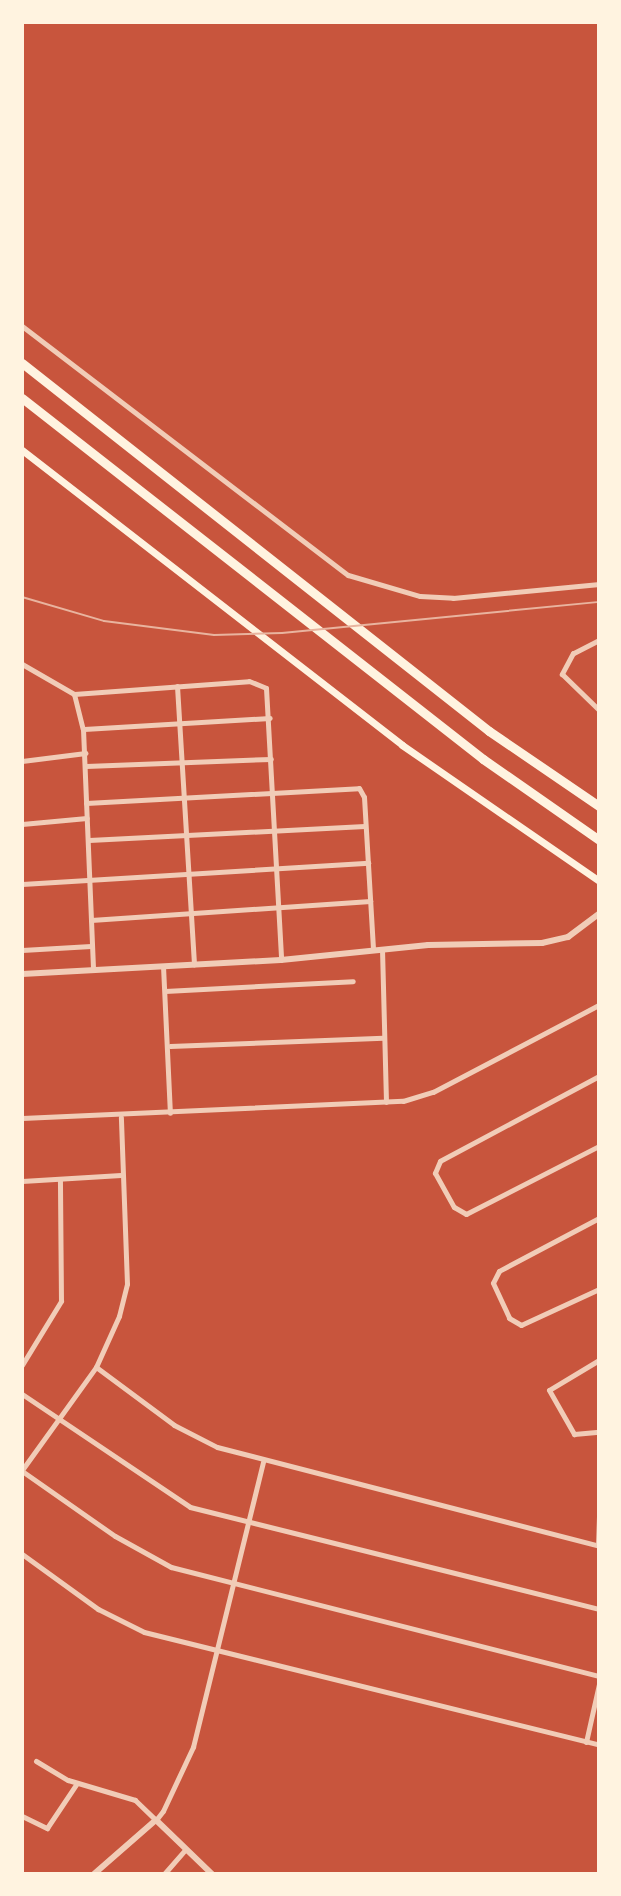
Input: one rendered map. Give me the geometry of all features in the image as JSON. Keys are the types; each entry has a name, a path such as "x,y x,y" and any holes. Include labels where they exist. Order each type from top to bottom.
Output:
{"highway":[{"path":"22,363 489,731 599,806"},
{"path":"22,398 332,644 599,840"}],"main road":[{"path":"22,450 276,651 599,881"}],"street":[{"path":"22,326 348,575 420,596 453,598 599,584"},
{"path":"599,640 573,653 562,674 599,710"},
{"path":"22,664 74,694 255,682 269,693 281,960"},
{"path":"177,686 188,800 194,964"},
{"path":"74,694 83,729 86,766 93,969"},
{"path":"83,729 270,718"},
{"path":"22,761 85,753"},
{"path":"86,766 271,759"},
{"path":"86,803 275,796 352,786 363,792 373,950"},
{"path":"22,824 87,818"},
{"path":"89,840 276,834 365,826"},
{"path":"22,884 278,871 368,863"},
{"path":"91,920 370,901"},
{"path":"22,974 281,960 382,949 556,941 599,915"},
{"path":"22,950 91,946"},
{"path":"382,949 386,1102"},
{"path":"163,966 170,1046 170,1113"},
{"path":"165,991 353,981"},
{"path":"22,1118 121,1117 386,1102 433,1092 599,1005"},
{"path":"170,1046 383,1038"},
{"path":"599,1076 440,1161 437,1177 460,1211 479,1210 599,1146"},
{"path":"121,1117 127,1284 113,1336 96,1367 22,1471 148,1557 231,1583 599,1676"},
{"path":"22,1181 121,1175"},
{"path":"22,1365 61,1301 60,1179"},
{"path":"599,1218 499,1271 494,1290 509,1318 521,1325 599,1289"},
{"path":"599,1360 552,1384 550,1395 574,1434 599,1432"},
{"path":"96,1367 186,1432 263,1461 598,1546 599,1510"},
{"path":"22,1394 179,1502 246,1522 599,1609"},
{"path":"94,1874 156,1820 193,1747 263,1461"},
{"path":"22,1554 123,1623 215,1651 599,1745"},
{"path":"586,1742 599,1684"},
{"path":"36,1761 77,1783 135,1800 212,1874"},
{"path":"22,1816 47,1828 77,1783"},
{"path":"164,1874 186,1849"}],"railway":[{"path":"22,597 104,621 214,635 282,633 599,602"}]}
